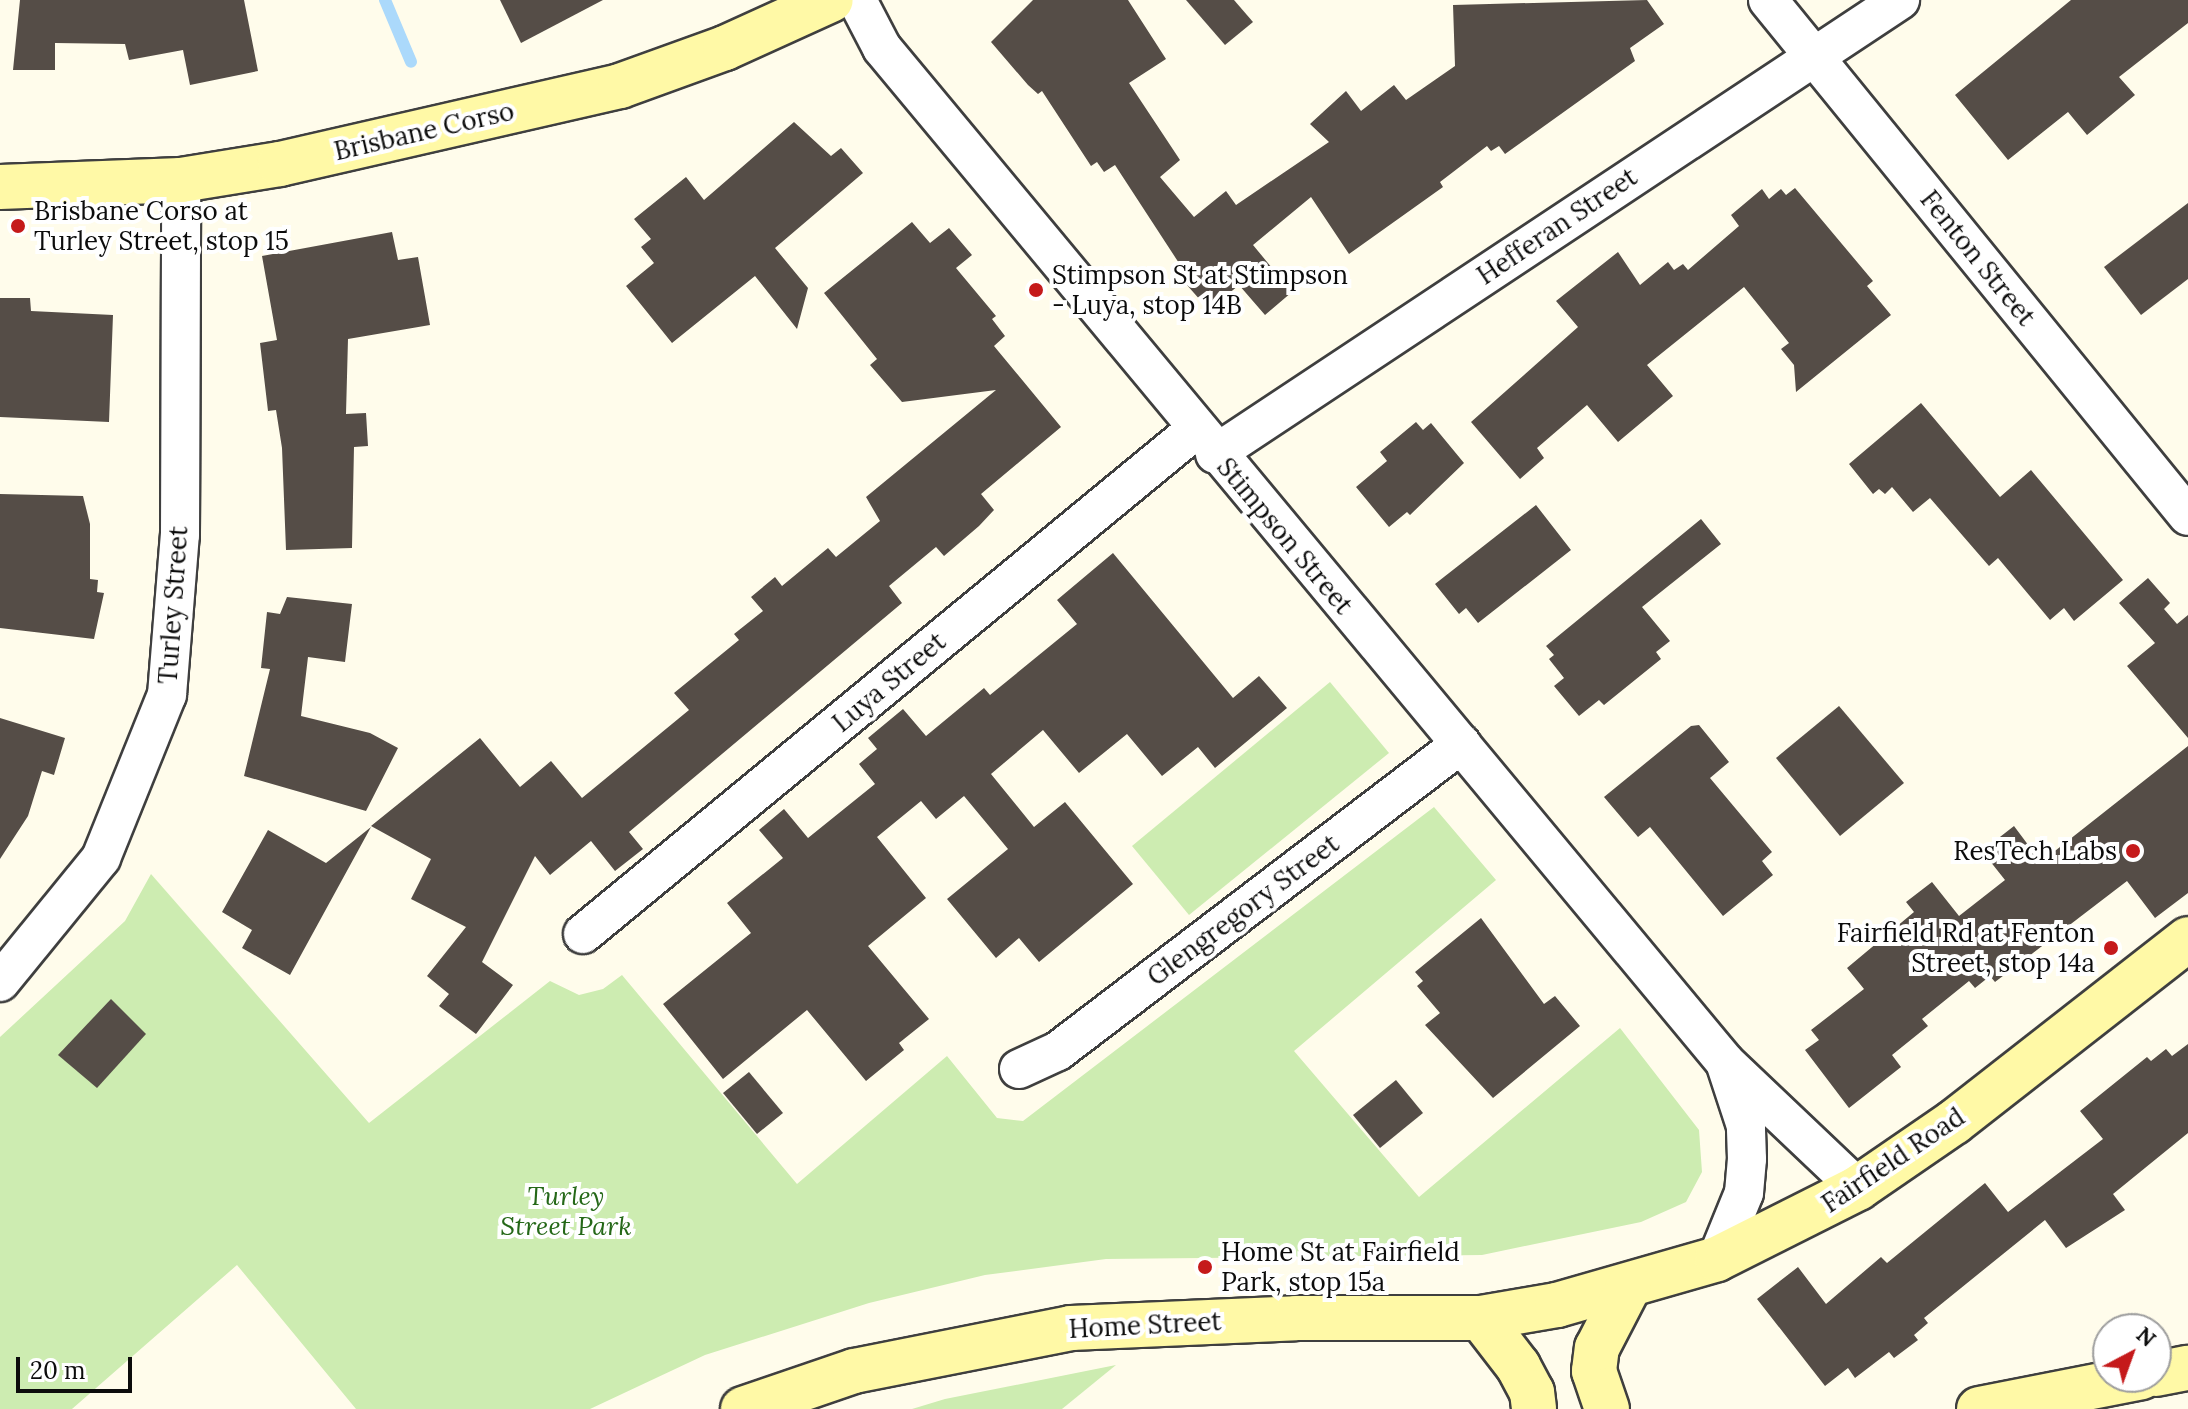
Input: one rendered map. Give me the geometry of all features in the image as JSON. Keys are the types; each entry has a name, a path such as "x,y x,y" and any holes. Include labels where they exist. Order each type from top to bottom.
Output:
{"main road":[{"name":"Brisbane Corso","path":"0,187 181,180 280,164 620,86 725,48 831,0"},
{"name":"Fairfield Road","path":"1557,1305 1717,1259 1858,1188 1954,1122 2188,939"},
{"path":"1607,1409 1594,1371 1597,1348 1629,1286"},
{"name":"Home Street","path":"743,1409 854,1371 1071,1328 1296,1318 1481,1318 1557,1305"},
{"path":"1481,1318 1518,1366 1532,1392 1534,1409"},
{"path":"1979,1409 2092,1387"}],"street":[{"name":"Stimpson Street","path":"857,0 882,48 1205,442 1725,1062 1858,1188"},
{"name":"Fenton Street","path":"1768,0 2188,516"},
{"name":"Hefferan Street","path":"1205,442 1900,0"},
{"name":"Turley Street","path":"0,982 101,858 167,695 180,535 181,180"},
{"name":"Luya Street","path":"583,934 1205,442"},
{"name":"Glengregory Street","path":"1019,1069 1058,1051 1461,744"},
{"name":"Stimpson Street","path":"1717,1259 1744,1193 1747,1159 1746,1126 1725,1062"}],"green space":[{"path":"1330,682 1389,753 1189,915 1132,846"},
{"name":"Turley Street Park","path":"1434,807 1496,880 1294,1051 1419,1197 1620,1028 1699,1130 1702,1172 1686,1202 1641,1222 1482,1255 1106,1259 985,1275 869,1303 705,1355 590,1409 356,1409 237,1265 72,1409 0,1409 0,1037 125,921 151,874 369,1123 550,981 579,995 603,989 622,975 797,1184 947,1056 997,1118 1023,1121"},
{"path":"1116,1365 1062,1409 912,1409 945,1399"}],"building":[{"path":"20,0 244,0 258,71 190,85 183,50 129,60 125,44 55,43 55,70 13,70"},
{"path":"500,0 603,0 521,43"},
{"path":"1033,0 1128,0 1166,59 1129,83 1180,160 1160,177 1194,217 1226,191 1236,205 1329,142 1310,124 1346,91 1361,111 1394,85 1406,100 1455,66 1453,5 1647,0 1664,24 1630,48 1635,61 1505,154 1499,146 1491,151 1487,146 1440,182 1443,187 1349,254 1311,197 1253,245 1292,292 1265,315 1239,285 1209,310 1186,284 1190,280 1115,165 1104,172 1097,162 1091,166 1042,91 1038,94 1028,85 991,42"},
{"path":"1186,0 1234,0 1253,22 1225,45"},
{"path":"2071,0 2188,0 2188,23 2119,77 2135,95 2087,135 2068,112 2008,160 1955,95"},
{"path":"794,122 831,156 841,148 863,173 775,248 808,288 797,329 755,276 672,343 626,286 654,263 641,247 651,239 634,219 686,177 704,200"},
{"path":"1795,188 1873,281 1867,286 1891,315 1796,392 1794,365 1781,349 1789,343 1744,287 1647,365 1673,396 1618,442 1587,405 1537,448 1544,458 1520,479 1471,422 1578,327 1556,301 1618,252 1640,285 1668,262 1674,270 1683,264 1688,270 1739,226 1731,215 1762,189 1769,199 1781,189 1786,195"},
{"path":"2188,203 2188,279 2141,315 2104,267"},
{"path":"912,222 930,243 949,228 972,255 956,268 996,316 992,319 1005,336 994,346 1061,427 981,494 994,510 979,526 944,556 936,547 889,586 902,603 629,832 643,849 615,871 591,841 550,875 535,856 482,962 513,985 476,1034 439,1006 449,994 427,976 466,927 411,899 431,859 371,826 480,738 520,787 551,761 582,798 689,710 674,693 739,640 734,634 763,611 751,597 775,577 782,586 828,548 836,557 880,521 866,497 996,390 902,402 870,365 877,359 824,293"},
{"path":"392,232 398,260 418,257 430,325 348,339 346,414 366,413 368,446 354,447 352,548 286,550 282,448 276,410 268,411 260,343 277,340 262,256"},
{"path":"0,298 30,298 31,311 113,315 109,422 0,417"},
{"path":"1921,403 2000,497 2031,470 2123,580 2074,621 2064,608 2050,620 1998,558 1989,566 1930,498 1913,512 1892,487 1885,494 1879,489 1873,494 1849,464"},
{"path":"1416,422 1423,430 1431,423 1464,463 1410,515 1407,512 1389,527 1356,487 1387,461 1380,452"},
{"path":"0,494 83,496 90,524 90,579 98,580 97,592 104,593 94,639 0,628"},
{"path":"1536,505 1571,550 1478,623 1466,608 1459,614 1435,584"},
{"path":"1701,519 1721,544 1642,607 1670,641 1656,652 1661,659 1604,705 1599,700 1579,716 1554,686 1564,678 1549,659 1554,655 1546,646"},
{"path":"1113,553 1233,698 1259,676 1287,708 1215,768 1198,747 1162,776 1127,734 1079,773 1043,730 991,774 1034,827 1065,802 1133,884 1039,962 1019,938 996,958 947,899 1008,849 964,796 936,819 921,801 877,837 926,898 868,946 929,1019 899,1043 904,1050 866,1081 807,1010 723,1079 663,1004 751,933 727,903 783,858 759,830 784,809 808,838 875,784 859,764 877,749 868,738 903,709 926,736 984,688 990,695 1077,624 1057,600"},
{"path":"2148,578 2170,603 2164,609 2177,624 2188,615 2188,738 2127,666 2155,643 2119,603"},
{"path":"287,597 352,604 345,662 308,657 301,716 370,733 398,748 366,811 244,776 270,669 261,668 267,612 280,614"},
{"path":"1839,706 1904,783 1840,836 1776,758"},
{"path":"0,718 65,738 54,775 42,771 28,816 0,859"},
{"path":"1699,725 1729,762 1710,778 1772,852 1762,861 1773,875 1723,916 1650,827 1638,837 1604,797 1691,726"},
{"path":"2188,746 2188,893 2155,918 2127,881 1995,982 1990,976 1975,988 1969,981 1922,1019 1928,1026 1892,1055 1901,1067 1849,1108 1805,1050 1819,1040 1811,1030 1864,989 1847,968 1914,912 1906,902 1932,882 1959,916 2005,880 1982,851 2014,826 2041,862"},
{"path":"371,827 290,975 242,948 252,930 222,912 268,830 326,863"},
{"path":"1481,918 1544,1004 1555,996 1580,1026 1493,1098 1425,1025 1440,1013 1417,986 1423,981 1415,972"},
{"path":"111,999 146,1034 97,1088 58,1055"},
{"path":"2188,1044 2188,1133 2113,1194 2125,1210 2066,1248 2045,1220 1924,1318 1928,1323 1914,1335 1918,1340 1894,1358 1889,1352 1855,1378 1848,1368 1825,1386 1757,1299 1798,1267 1826,1304 1881,1257 1887,1263 1985,1183 2008,1212 2103,1139 2080,1111 2147,1057 2151,1061 2166,1049 2172,1056"},
{"path":"749,1072 783,1113 757,1134 723,1093"},
{"path":"1396,1080 1423,1113 1380,1148 1353,1115"}],"waterway":[{"path":"385,0 411,62"}],"place":[{"name":"Brisbane Corso at Turley Street, stop 15","path":"18,226"},
{"name":"Stimpson St at Stimpson - Luya, stop 14B","path":"1036,290"},
{"name":"ResTech Labs","path":"2133,851"},
{"name":"Fairfield Rd at Fenton Street, stop 14a","path":"2111,948"},
{"name":"Home St at Fairfield Park, stop 15a","path":"1205,1267"}]}
